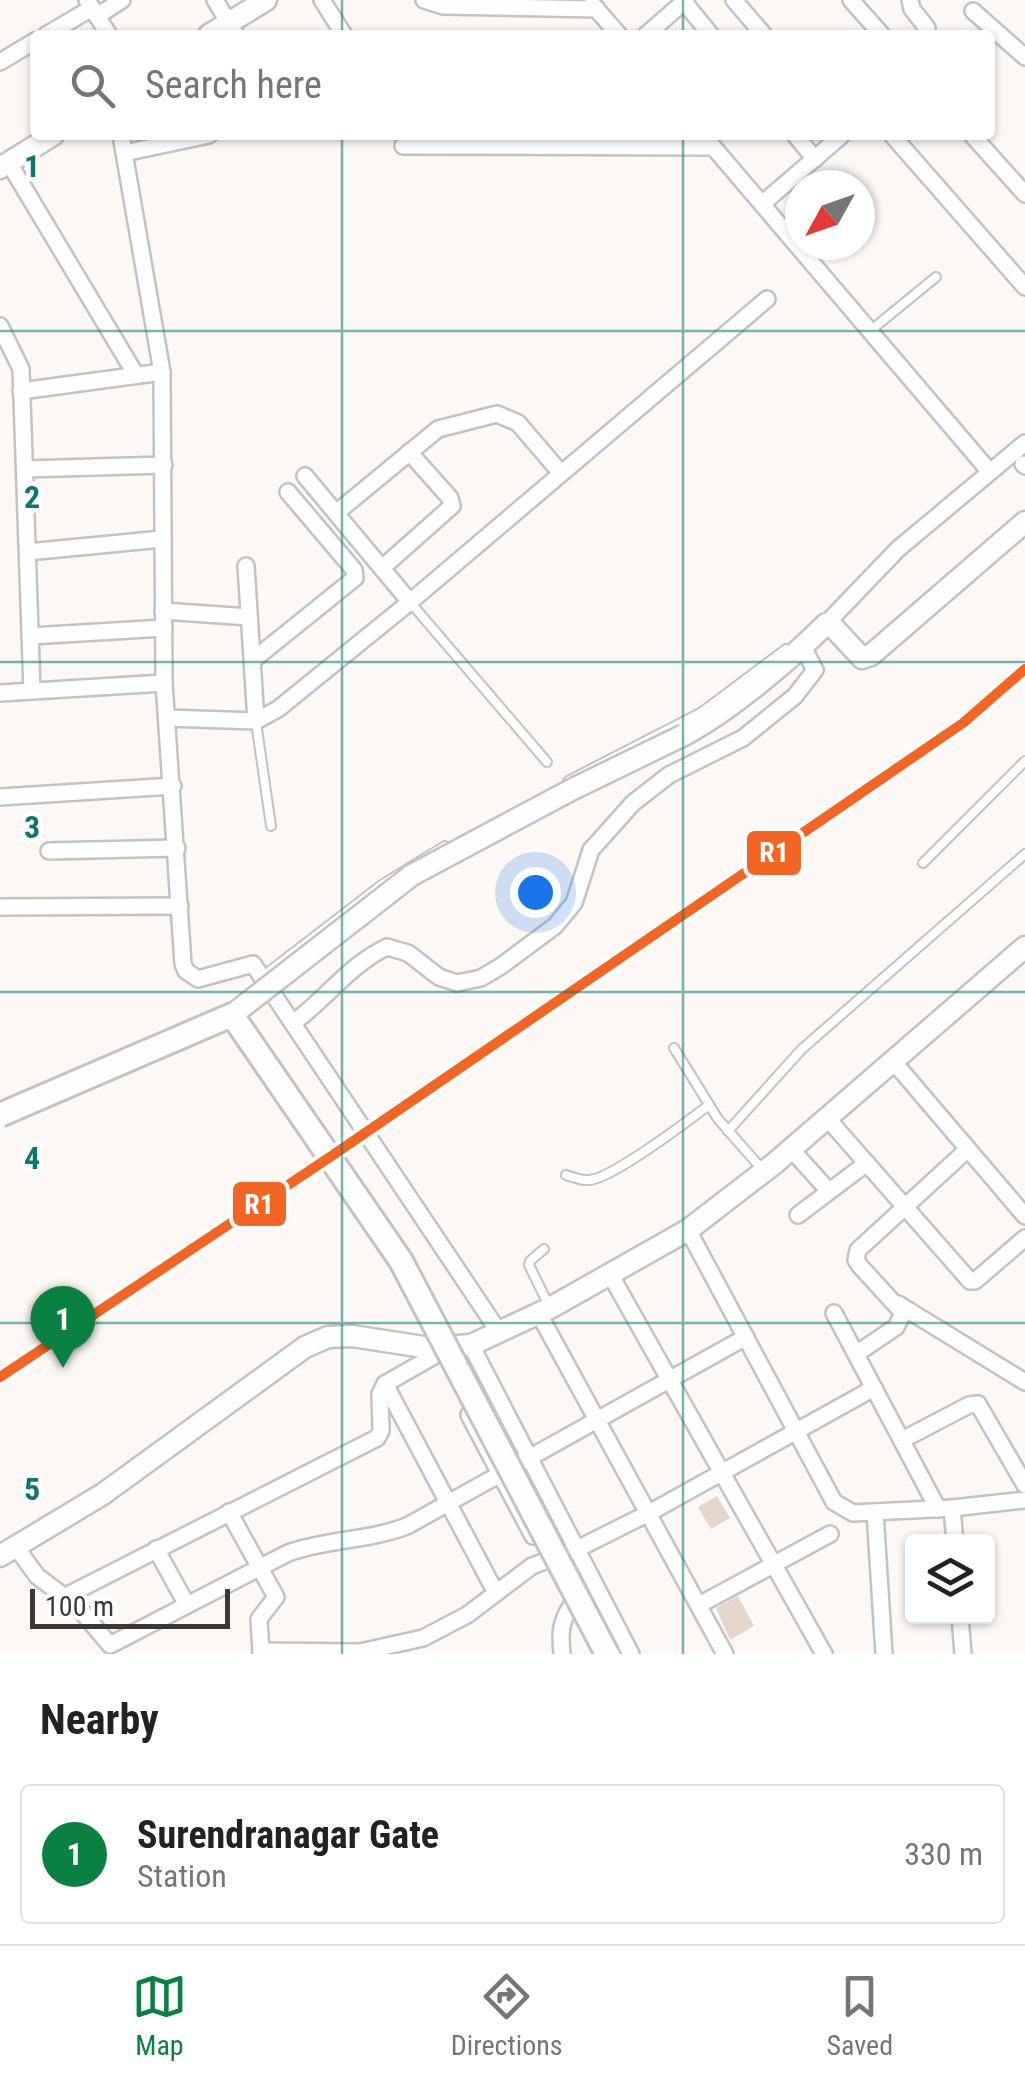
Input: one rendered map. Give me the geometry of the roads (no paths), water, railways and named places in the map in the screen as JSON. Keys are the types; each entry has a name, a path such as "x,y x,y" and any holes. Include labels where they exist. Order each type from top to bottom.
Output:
{"main road":[{"path":"0,1116 232,1016 401,1261 608,1654"}],"street":[{"path":"55,30 92,8 122,0"},
{"path":"215,0 232,29 266,0"},
{"path":"322,0 341,30"},
{"path":"424,0 444,6 593,5 614,30"},
{"path":"734,0 760,30"},
{"path":"851,0 878,30"},
{"path":"910,0 926,30"},
{"path":"652,30 685,1 707,30"},
{"path":"92,8 105,30"},
{"path":"973,11 994,30"},
{"path":"995,30 1025,57"},
{"path":"0,62 30,45"},
{"path":"44,140 5,166 136,375"},
{"path":"122,140 162,372 164,683 186,971 192,977 204,978 250,963 262,976 499,1332"},
{"path":"124,153 185,140"},
{"path":"799,140 815,158"},
{"path":"762,204 836,140"},
{"path":"896,140 1025,287"},
{"path":"976,140 1025,194"},
{"path":"403,146 708,141 990,472"},
{"path":"167,718 256,721 278,709 767,299"},
{"path":"0,326 20,370 32,690"},
{"path":"21,391 162,372"},
{"path":"336,513 438,429 457,422 504,415 518,423 560,472"},
{"path":"232,1016 412,876 710,722 803,648 898,549 1025,442"},
{"path":"382,568 452,506 450,498 408,452"},
{"path":"25,469 164,465"},
{"path":"305,476 410,602"},
{"path":"252,661 356,578 354,570 288,492"},
{"path":"826,624 866,658 1025,522"},
{"path":"28,552 162,538"},
{"path":"246,566 256,721"},
{"path":"163,611 249,617"},
{"path":"31,636 164,628"},
{"path":"293,1023 319,1004 366,957 387,947 408,953 439,977 457,983 481,978 501,966 555,926 574,903 591,850 633,803 669,775 742,738 796,696 815,670 803,648"},
{"path":"0,692 164,683"},
{"path":"0,797 173,786"},
{"path":"49,851 176,848"},
{"path":"0,907 180,906"},
{"path":"746,1338 389,1532 310,1545 110,1645 84,1613 8,1552 103,1494 305,1348 328,1338 352,1336 438,1350 471,1344 544,1311 688,1230 791,1149 1025,947"},
{"path":"893,1062 1025,1216"},
{"path":"827,1118 971,1282 1025,1238"},
{"path":"791,1149 828,1190"},
{"path":"856,1354 896,1327 903,1312 856,1260 858,1250 968,1149"},
{"path":"798,1215 867,1163"},
{"path":"688,1230 834,1502 853,1512 875,1512 1025,1500"},
{"path":"610,1274 824,1654"},
{"path":"898,1304 1025,1382"},
{"path":"544,1311 598,1420 725,1654"},
{"path":"834,1314 902,1440 945,1509 952,1534"},
{"path":"471,1344 631,1654"},
{"path":"64,1597 377,1438 381,1431 380,1394 385,1384 438,1350"},
{"path":"438,1350 499,1474 597,1654"},
{"path":"385,1384 496,1593"},
{"path":"229,1512 276,1597 259,1619 261,1653 350,1653 423,1638 467,1615 520,1573 649,1513 874,1388"},
{"path":"902,1440 969,1404 978,1404 1025,1485"},
{"path":"875,1512 884,1654"},
{"path":"699,1605 830,1534"},
{"path":"156,1549 188,1606"},
{"path":"562,1654 562,1620 571,1606"},
{"path":"961,1624 963,1654"},
{"path":"423,1638 432,1654"}],"lane":[{"path":"870,331 936,277"},
{"path":"410,602 547,762"},
{"path":"262,976 413,863 702,712 796,643 803,648"},
{"path":"256,721 271,826"},
{"path":"923,863 1025,761"},
{"path":"728,1131 802,1050 1025,854"},
{"path":"674,1048 728,1131 764,1171"},
{"path":"566,1175 584,1181 603,1176 666,1138 709,1105"},
{"path":"544,1249 529,1266 544,1311"}],"place":[{"name":"Surendranagar Gate","path":"63,1368"}]}
